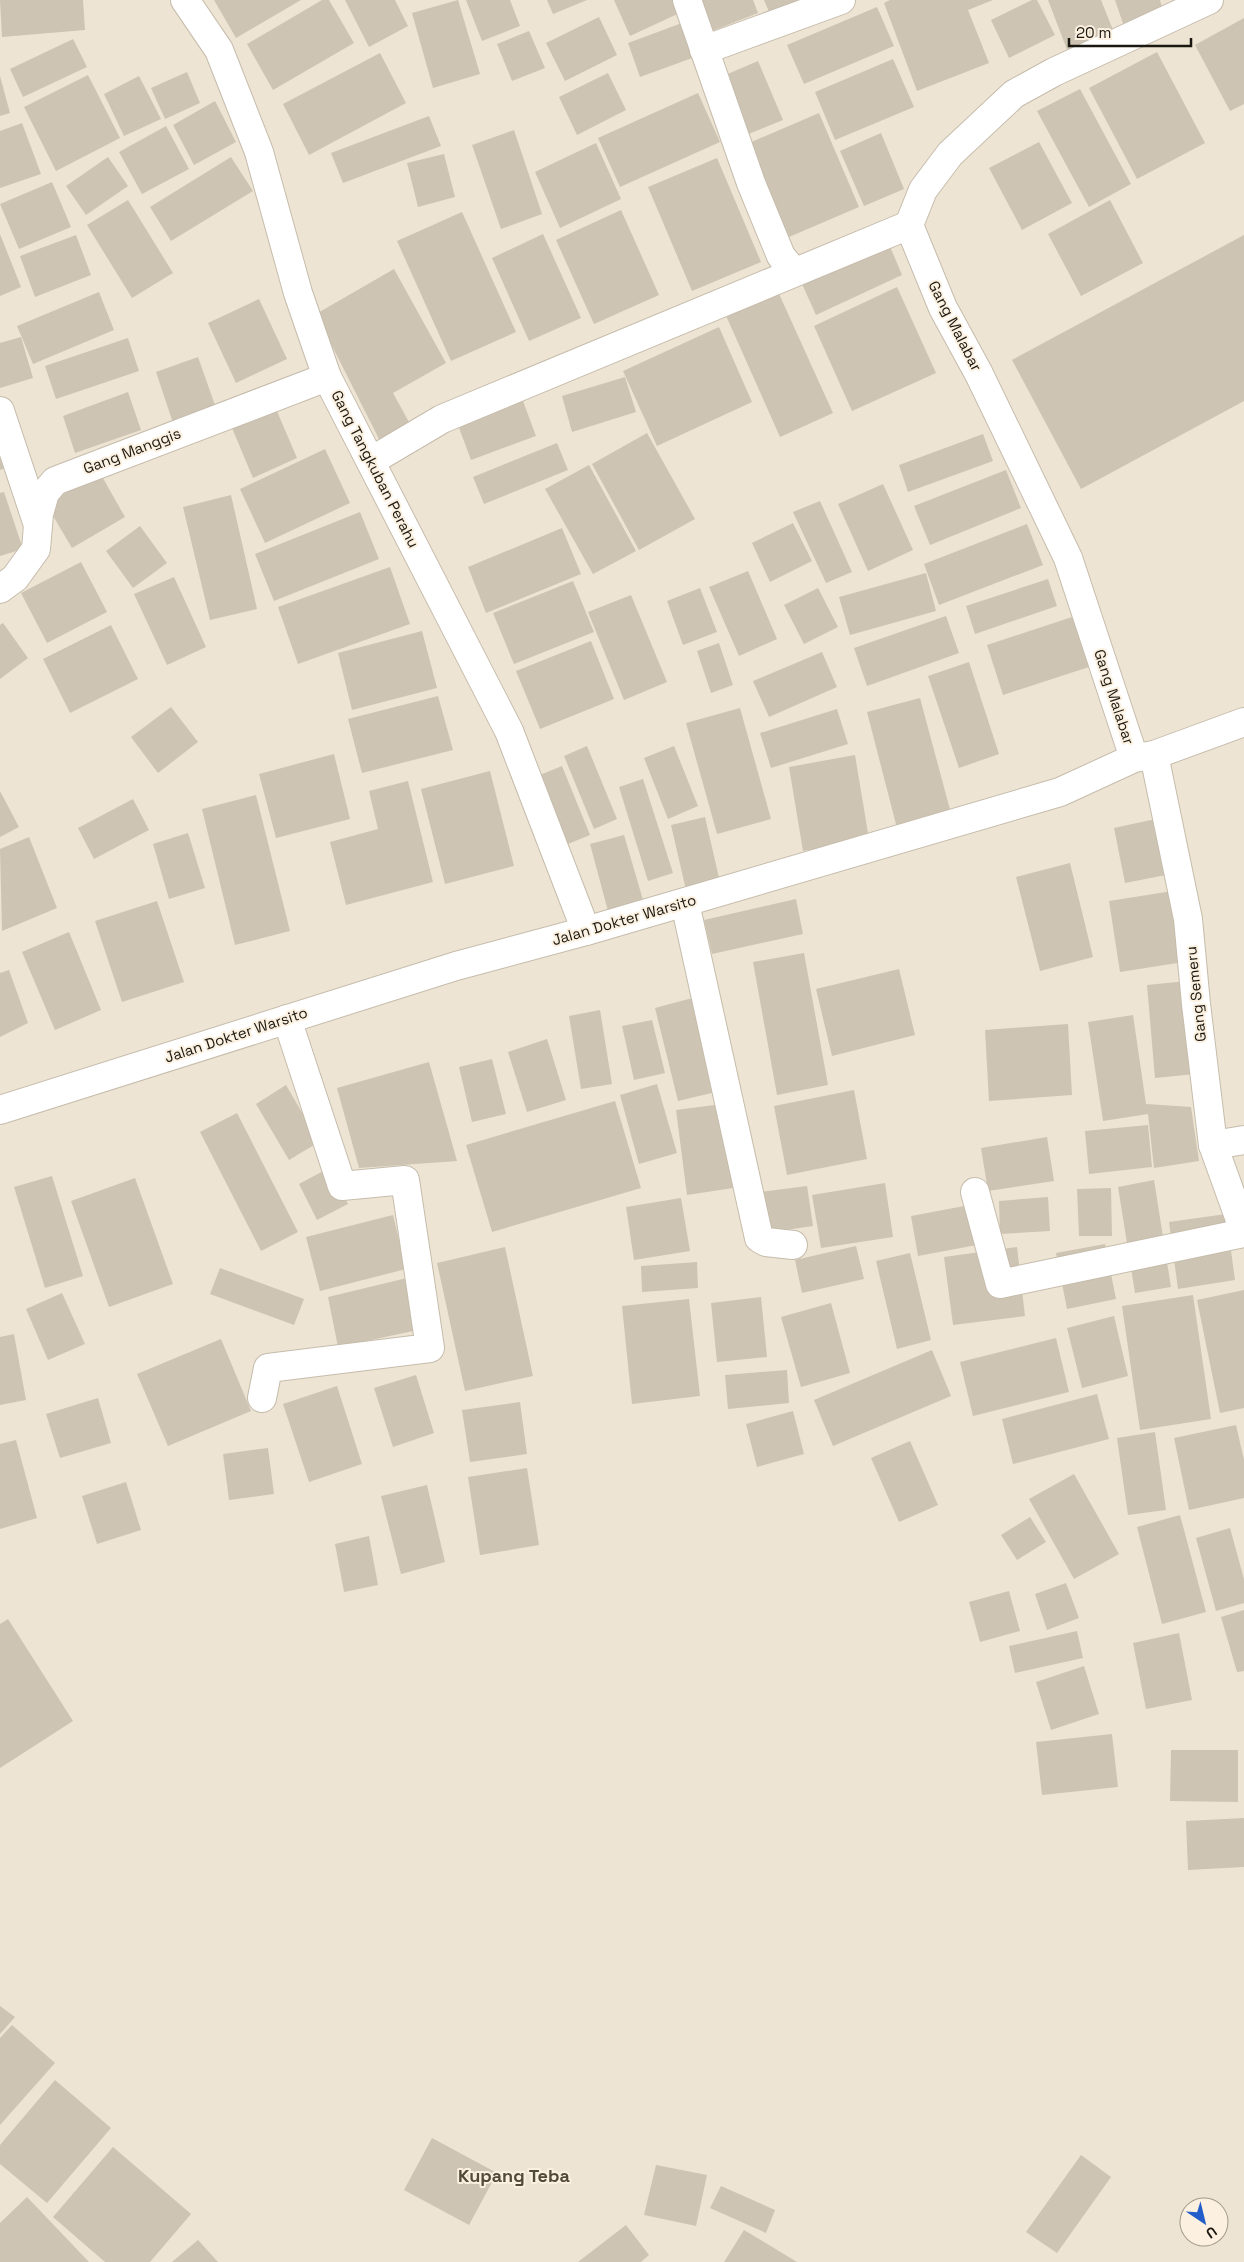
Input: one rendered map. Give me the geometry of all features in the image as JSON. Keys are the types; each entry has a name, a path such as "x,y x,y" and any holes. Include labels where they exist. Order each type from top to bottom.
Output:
{"street":[{"name":"Gang Tangkuban Perahu","path":"185,0 219,50 259,152 298,294 327,377 509,731 586,931"},
{"path":"687,0 751,183 781,256 794,272"},
{"path":"704,50 841,0"},
{"path":"371,461 442,419 909,225 923,190 950,154 1014,94 1054,72 1209,0"},
{"name":"Gang Malabar","path":"909,225 943,308 979,374 1068,558 1144,756"},
{"name":"Gang Manggis","path":"0,589 15,578 36,549 38,526 45,493 55,481 327,377"},
{"path":"0,411 38,526"},
{"name":"Jalan Dokter Warsito","path":"0,1110 456,966 685,903 1060,792 1144,756 1244,722"},
{"name":"Gang Semeru","path":"1144,756 1188,919 1196,1004 1214,1144 1244,1232"},
{"path":"685,903 759,1238 766,1242 793,1245"},
{"path":"262,1398 268,1368 430,1348 405,1180 342,1186 287,1019"},
{"path":"1214,1144 1244,1140"},
{"path":"975,1192 1000,1284 1244,1232"}],"building":[{"path":"0,0 83,0 85,30 2,37"},
{"path":"214,0 301,0 236,38"},
{"path":"322,0 329,0 354,43 273,90 247,44"},
{"path":"345,0 395,0 408,26 369,47"},
{"path":"458,0 480,74 433,88 412,13"},
{"path":"466,0 510,0 520,26 482,41"},
{"path":"547,0 587,0 553,14"},
{"path":"614,0 679,0 684,11 630,36"},
{"path":"695,0 753,0 758,13 707,33"},
{"path":"764,0 803,0 770,14"},
{"path":"890,0 993,0 968,10 989,63 917,91 884,3"},
{"path":"1032,0 1037,0 1055,35 1009,58 991,20"},
{"path":"1048,0 1101,0 1117,40 1071,60"},
{"path":"1115,0 1160,0 1165,18 1127,35"},
{"path":"877,7 894,46 804,84 787,45"},
{"path":"599,17 617,55 565,81 546,43"},
{"path":"1244,18 1244,104 1230,111 1195,45"},
{"path":"682,23 695,57 640,77 628,43"},
{"path":"529,31 545,68 512,81 497,44"},
{"path":"73,39 87,67 23,97 10,69"},
{"path":"1157,52 1205,143 1137,179 1089,88"},
{"path":"380,53 406,103 309,155 283,104"},
{"path":"893,59 914,107 835,140 815,92"},
{"path":"758,61 783,120 741,137 716,79"},
{"path":"187,72 200,103 165,119 151,88"},
{"path":"608,73 626,110 577,135 559,97"},
{"path":"88,75 120,138 56,171 24,107"},
{"path":"0,76 10,113 0,116"},
{"path":"139,76 161,119 124,136 104,94"},
{"path":"1080,89 1131,184 1089,207 1037,111"},
{"path":"698,93 720,142 620,187 598,138"},
{"path":"215,101 236,142 194,165 173,125"},
{"path":"819,113 859,207 789,237 749,143"},
{"path":"429,116 441,146 343,183 331,153"},
{"path":"22,123 41,174 0,188 0,131"},
{"path":"166,126 189,169 142,194 119,152"},
{"path":"514,130 542,214 501,229 472,145"},
{"path":"881,133 904,189 864,206 840,151"},
{"path":"1039,142 1072,203 1022,230 989,168"},
{"path":"596,143 621,199 560,228 535,172"},
{"path":"444,154 455,197 418,207 407,163"},
{"path":"108,157 128,186 86,215 66,186"},
{"path":"231,157 253,191 171,241 150,207"},
{"path":"717,158 761,262 692,291 648,187"},
{"path":"52,182 71,227 19,249 0,204"},
{"path":"128,200 173,273 132,298 87,225"},
{"path":"1110,200 1143,263 1081,296 1048,234"},
{"path":"621,210 659,295 594,324 556,240"},
{"path":"462,212 516,332 451,361 397,241"},
{"path":"0,234 21,287 0,296"},
{"path":"543,234 581,318 529,341 492,258"},
{"path":"76,235 91,275 35,297 20,256"},
{"path":"1244,235 1244,401 1081,489 1012,360"},
{"path":"889,244 902,275 816,315 802,284"},
{"path":"394,269 446,363 393,393 415,433 384,449 316,314"},
{"path":"775,285 833,413 780,437 723,309"},
{"path":"897,287 936,373 852,411 814,326"},
{"path":"99,292 114,330 33,364 17,326"},
{"path":"259,299 287,359 236,383 208,323"},
{"path":"719,327 752,402 657,446 623,371"},
{"path":"21,337 33,378 0,388 0,343"},
{"path":"128,338 139,371 56,399 45,366"},
{"path":"198,357 217,411 174,426 156,372"},
{"path":"625,377 636,412 572,432 562,396"},
{"path":"128,392 141,430 75,453 63,416"},
{"path":"520,393 536,436 471,460 455,417"},
{"path":"276,409 297,458 253,478 232,428"},
{"path":"647,433 695,519 639,550 592,464"},
{"path":"983,434 993,461 908,492 899,465"},
{"path":"557,443 568,470 484,504 473,477"},
{"path":"325,449 350,503 265,543 240,489"},
{"path":"0,453 5,468 0,470"},
{"path":"589,465 636,551 593,574 545,489"},
{"path":"1006,470 1021,508 930,545 914,506"},
{"path":"100,473 125,517 72,548 46,504"},
{"path":"883,484 913,550 868,571 838,504"},
{"path":"4,492 23,549 0,556 0,493"},
{"path":"231,495 257,609 210,620 183,507"},
{"path":"820,501 852,572 826,583 793,512"},
{"path":"360,512 379,559 274,601 255,554"},
{"path":"793,523 812,561 770,582 752,543"},
{"path":"1027,524 1043,565 939,605 924,564"},
{"path":"140,526 167,563 133,588 106,551"},
{"path":"562,528 581,574 486,613 468,567"},
{"path":"81,562 107,612 47,643 21,593"},
{"path":"390,567 410,624 298,664 278,607"},
{"path":"748,571 777,639 739,656 709,587"},
{"path":"926,573 936,611 850,635 839,597"},
{"path":"174,577 206,647 167,665 134,594"},
{"path":"1048,579 1057,606 975,634 966,606"},
{"path":"573,581 594,632 514,664 493,613"},
{"path":"700,588 717,632 683,645 667,601"},
{"path":"818,588 838,627 804,644 784,605"},
{"path":"631,595 667,682 624,700 588,612"},
{"path":"946,616 959,653 867,686 854,648"},
{"path":"1072,617 1089,667 1003,695 987,645"},
{"path":"3,623 28,658 0,679 0,625"},
{"path":"111,625 138,679 70,713 43,659"},
{"path":"422,631 437,688 352,710 338,653"},
{"path":"591,641 614,699 540,729 516,671"},
{"path":"719,643 733,685 711,693 697,651"},
{"path":"822,652 837,687 769,717 753,681"},
{"path":"969,662 999,754 959,768 928,676"},
{"path":"438,696 453,750 362,773 348,719"},
{"path":"920,698 952,817 898,832 867,712"},
{"path":"171,707 198,742 158,773 131,737"},
{"path":"740,708 771,819 717,834 686,723"},
{"path":"837,709 848,744 771,768 760,733"},
{"path":"587,746 617,819 594,829 564,756"},
{"path":"674,746 698,806 668,819 644,758"},
{"path":"334,754 350,819 276,838 259,774"},
{"path":"855,755 869,839 803,851 789,767"},
{"path":"562,766 590,835 558,848 530,779"},
{"path":"490,771 514,866 445,884 421,789"},
{"path":"643,779 673,873 648,881 619,787"},
{"path":"408,781 433,882 346,905 330,842 378,829 369,791"},
{"path":"0,791 19,827 0,837"},
{"path":"256,795 290,931 235,945 202,809"},
{"path":"133,799 149,830 94,859 78,828"},
{"path":"705,817 720,882 686,890 671,825"},
{"path":"1160,818 1171,874 1125,883 1114,828"},
{"path":"188,833 205,888 169,899 153,844"},
{"path":"624,835 643,900 608,911 590,844"},
{"path":"29,837 57,908 2,931 0,849"},
{"path":"1070,863 1093,957 1040,971 1016,877"},
{"path":"1179,890 1190,961 1120,972 1109,901"},
{"path":"796,899 803,934 712,954 704,920"},
{"path":"157,901 184,982 122,1002 95,921"},
{"path":"69,932 101,1010 55,1030 22,952"},
{"path":"804,953 828,1085 777,1095 753,962"},
{"path":"899,969 915,1035 832,1056 816,989"},
{"path":"9,970 28,1023 0,1037 0,973"},
{"path":"1187,981 1195,1074 1155,1078 1147,985"},
{"path":"700,996 724,1090 678,1101 655,1008"},
{"path":"600,1010 612,1084 581,1089 569,1016"},
{"path":"1133,1015 1146,1104 1191,1107 1199,1161 1154,1168 1148,1114 1103,1121 1088,1022"},
{"path":"652,1020 665,1073 634,1080 622,1026"},
{"path":"1068,1024 1072,1095 989,1101 985,1030"},
{"path":"547,1039 566,1100 527,1112 508,1052"},
{"path":"492,1059 506,1114 472,1122 459,1067"},
{"path":"429,1062 457,1161 359,1168 337,1088"},
{"path":"657,1084 677,1153 639,1164 620,1095"},
{"path":"286,1085 319,1142 289,1160 256,1104"},
{"path":"854,1090 867,1159 787,1175 774,1106"},
{"path":"615,1101 641,1188 492,1232 466,1145"},
{"path":"722,1104 733,1188 687,1195 676,1110"},
{"path":"237,1113 298,1232 261,1251 200,1132"},
{"path":"1148,1125 1152,1167 1089,1174 1085,1131"},
{"path":"1047,1137 1054,1181 988,1191 981,1148"},
{"path":"329,1168 348,1204 317,1220 299,1184"},
{"path":"52,1176 83,1276 45,1288 14,1187"},
{"path":"135,1178 173,1284 109,1307 71,1201"},
{"path":"1154,1180 1171,1287 1135,1293 1118,1187"},
{"path":"885,1183 893,1237 821,1248 812,1195"},
{"path":"807,1186 813,1226 766,1233 761,1192"},
{"path":"1111,1188 1112,1236 1079,1236 1077,1189"},
{"path":"1048,1197 1050,1231 1000,1234 999,1201"},
{"path":"681,1198 690,1251 634,1260 626,1207"},
{"path":"975,1204 982,1244 918,1256 911,1216"},
{"path":"1226,1214 1235,1280 1178,1289 1169,1222"},
{"path":"393,1215 406,1269 320,1291 306,1237"},
{"path":"1105,1244 1116,1299 1067,1309 1056,1253"},
{"path":"856,1246 864,1279 802,1293 795,1260"},
{"path":"505,1247 533,1376 465,1391 437,1263"},
{"path":"1017,1247 1025,1316 953,1325 944,1257"},
{"path":"910,1253 931,1340 897,1349 876,1261"},
{"path":"697,1262 698,1288 642,1292 641,1266"},
{"path":"220,1268 304,1299 294,1325 210,1294"},
{"path":"407,1278 418,1330 338,1347 328,1297"},
{"path":"1244,1290 1244,1408 1220,1413 1197,1300"},
{"path":"62,1293 85,1344 48,1360 26,1309"},
{"path":"1193,1295 1211,1419 1140,1430 1122,1306"},
{"path":"761,1297 767,1357 717,1362 711,1303"},
{"path":"689,1299 700,1396 632,1404 622,1306"},
{"path":"831,1303 850,1373 801,1387 781,1317"},
{"path":"1114,1316 1128,1376 1082,1388 1067,1328"},
{"path":"14,1334 26,1400 0,1405 0,1337"},
{"path":"1056,1338 1069,1392 973,1416 960,1362"},
{"path":"221,1339 251,1411 168,1446 137,1374"},
{"path":"932,1350 951,1396 833,1446 814,1400"},
{"path":"787,1370 789,1403 728,1409 725,1375"},
{"path":"416,1375 434,1433 393,1447 374,1388"},
{"path":"337,1386 362,1464 309,1482 283,1404"},
{"path":"1097,1394 1109,1439 1013,1464 1002,1419"},
{"path":"98,1398 111,1443 60,1458 46,1414"},
{"path":"520,1402 527,1454 470,1462 462,1410"},
{"path":"793,1411 804,1454 757,1467 746,1424"},
{"path":"1236,1425 1244,1460 1244,1498 1189,1510 1174,1438"},
{"path":"1155,1432 1166,1510 1128,1515 1117,1438"},
{"path":"16,1440 37,1518 0,1529 0,1444"},
{"path":"910,1441 938,1505 899,1522 871,1458"},
{"path":"268,1448 274,1494 229,1500 223,1454"},
{"path":"527,1468 539,1545 480,1555 468,1477"},
{"path":"1074,1474 1119,1554 1074,1579 1029,1499"},
{"path":"126,1482 141,1530 97,1544 82,1496"},
{"path":"427,1485 445,1562 401,1574 381,1496"},
{"path":"1180,1515 1206,1612 1162,1624 1137,1527"},
{"path":"1030,1517 1046,1542 1017,1560 1001,1535"},
{"path":"1230,1528 1244,1579 1244,1603 1216,1611 1196,1538"},
{"path":"369,1536 378,1585 344,1592 335,1544"},
{"path":"1066,1583 1079,1618 1047,1630 1035,1594"},
{"path":"1009,1591 1020,1631 980,1642 969,1602"},
{"path":"1244,1610 1244,1671 1237,1672 1221,1617"},
{"path":"8,1619 73,1721 0,1768 0,1624"},
{"path":"1077,1631 1083,1658 1015,1673 1009,1646"},
{"path":"1179,1633 1192,1700 1146,1709 1133,1643"},
{"path":"1084,1666 1099,1714 1051,1730 1036,1682"},
{"path":"1112,1734 1118,1787 1042,1795 1036,1742"},
{"path":"1171,1750 1238,1750 1238,1802 1170,1801"},
{"path":"1244,1818 1244,1867 1188,1870 1186,1821"},
{"path":"0,2006 15,2017 0,2034"},
{"path":"12,2025 55,2063 0,2125 0,2038"},
{"path":"55,2080 111,2128 47,2203 0,2164 0,2145"},
{"path":"432,2138 497,2173 469,2225 404,2190"},
{"path":"113,2147 191,2214 150,2262 105,2262 53,2217"},
{"path":"1081,2155 1111,2177 1057,2253 1026,2232"},
{"path":"656,2165 707,2175 696,2226 644,2215"},
{"path":"721,2186 775,2210 766,2233 710,2208"},
{"path":"27,2197 89,2262 0,2262 0,2223"},
{"path":"626,2225 649,2255 641,2262 578,2262"},
{"path":"744,2230 797,2262 724,2262"},
{"path":"198,2240 218,2262 172,2262"}],"district":[{"name":"Kupang Teba","path":"514,2176"}]}
